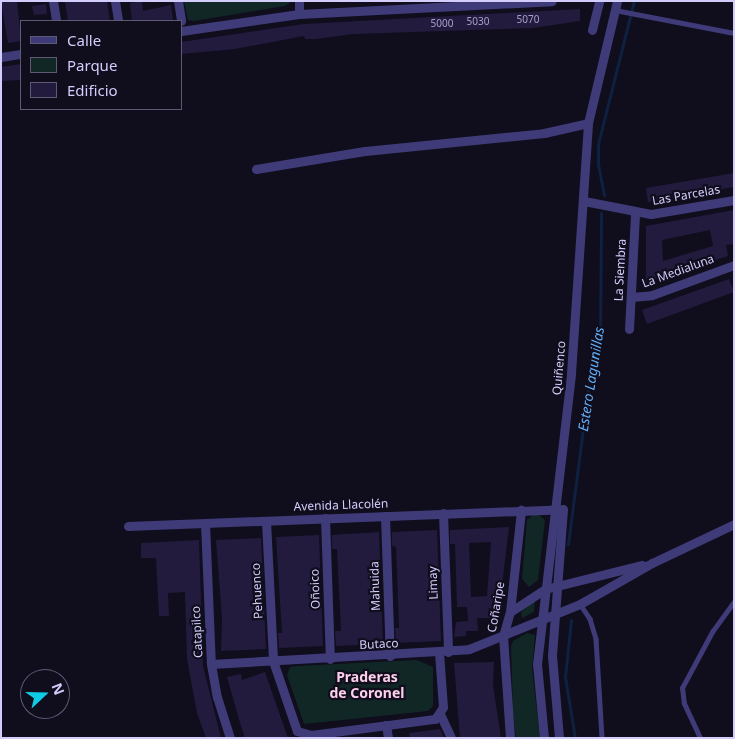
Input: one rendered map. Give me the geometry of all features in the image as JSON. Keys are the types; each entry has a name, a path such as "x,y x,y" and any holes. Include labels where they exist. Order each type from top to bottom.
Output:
{"street":[{"path":"53,1 56,20"},
{"path":"115,1 118,20"},
{"path":"178,1 180,20"},
{"path":"298,1 299,14"},
{"path":"358,1 359,11"},
{"path":"182,27 299,14 419,5 552,1"},
{"path":"592,30 599,1"},
{"name":"Quiñenco","path":"544,738 537,678 545,589 571,373 588,123 618,8"},
{"path":"1,57 20,54"},
{"path":"256,169 365,151 544,133 588,123"},
{"name":"Las Parcelas","path":"584,201 635,213 659,213 734,200"},
{"name":"La Siembra","path":"629,329 635,213"},
{"name":"La Medialuna","path":"631,297 647,297 734,265"},
{"path":"556,509 565,511 552,683 559,738"},
{"name":"Avenida Llacolén","path":"128,526 556,509"},
{"name":"Coñaripe","path":"510,738 503,636 510,612 521,510"},
{"name":"Limay","path":"440,714 444,652 443,513"},
{"name":"Mahuida","path":"385,516 390,656"},
{"name":"Oñoico","path":"325,518 330,659"},
{"name":"Pehuenco","path":"266,521 273,661 293,724 300,736"},
{"name":"Catapilco","path":"205,523 211,664 217,697 230,738"},
{"path":"510,612 545,589 652,563 734,524"},
{"name":"Butaco","path":"211,664 390,656 469,649 580,604 652,563"},
{"path":"300,736 431,720 440,714 451,738"},
{"path":"386,725 388,738"}],"lane":[{"path":"618,8 635,16 734,33"},
{"path":"700,738 684,704 682,688 712,632 734,602"},
{"path":"580,604 590,618 596,639 602,738"}],"green space":[{"path":"184,1 291,2 285,6 194,21 188,20"},
{"path":"533,515 539,515 545,520 538,580 529,587 522,579 527,520"},
{"path":"535,599 534,612 522,618 521,612"},
{"path":"527,633 535,635 532,668 540,738 516,738 513,713 511,646 513,641"},
{"path":"417,660 433,667 433,706 428,711 304,724 287,675 290,667 297,666"}],"building":[{"path":"1,1 17,1 20,41 8,43"},
{"path":"107,1 110,20 68,20 65,2"},
{"path":"142,1 143,11 171,5 173,20 132,20 130,3"},
{"path":"46,4 47,14 34,15 32,6"},
{"path":"580,9 580,21 533,28 353,34 316,39 305,39 304,36 235,49 182,54 182,42 304,24"},
{"path":"20,64 20,80 1,81 1,67"},
{"path":"734,173 734,187 648,202 646,188"},
{"path":"734,210 734,244 726,245 728,256 646,282 646,226","holes":["710,230 713,246 663,261 662,240"]},
{"path":"729,279 734,292 647,324 642,310"},
{"path":"509,527 498,618 477,618 478,631 466,631 466,636 454,637 456,622 468,621 467,607 457,607 455,544 450,544 450,530","holes":["491,542 487,596 471,597 469,543"]},
{"path":"437,530 441,641 396,643 395,628 399,628 396,547 392,546 392,532"},
{"path":"379,532 383,644 336,646 335,631 341,631 337,549 332,549 332,535"},
{"path":"319,535 323,646 279,648 278,633 282,633 276,537"},
{"path":"261,538 266,649 221,651 222,618 216,540"},
{"path":"199,540 203,666 221,738 206,738 197,713 187,659 185,592 168,593 169,616 159,616 156,558 141,558 141,543"},
{"path":"494,662 493,685 501,738 460,738 454,663"},
{"path":"265,672 288,738 245,738 227,677 241,674 242,680"},
{"path":"440,729 444,738 410,738 409,733"}],"waterway":[{"name":"Estero Lagunillas","path":"604,195 598,164 598,144 634,1"},
{"name":"Estero Lagunillas","path":"568,544 594,344 600,340 601,213"},
{"name":"Estero Lagunillas","path":"571,620 565,677 575,738"}],"district":[{"name":"Praderas de Coronel","path":"367,686"}]}
